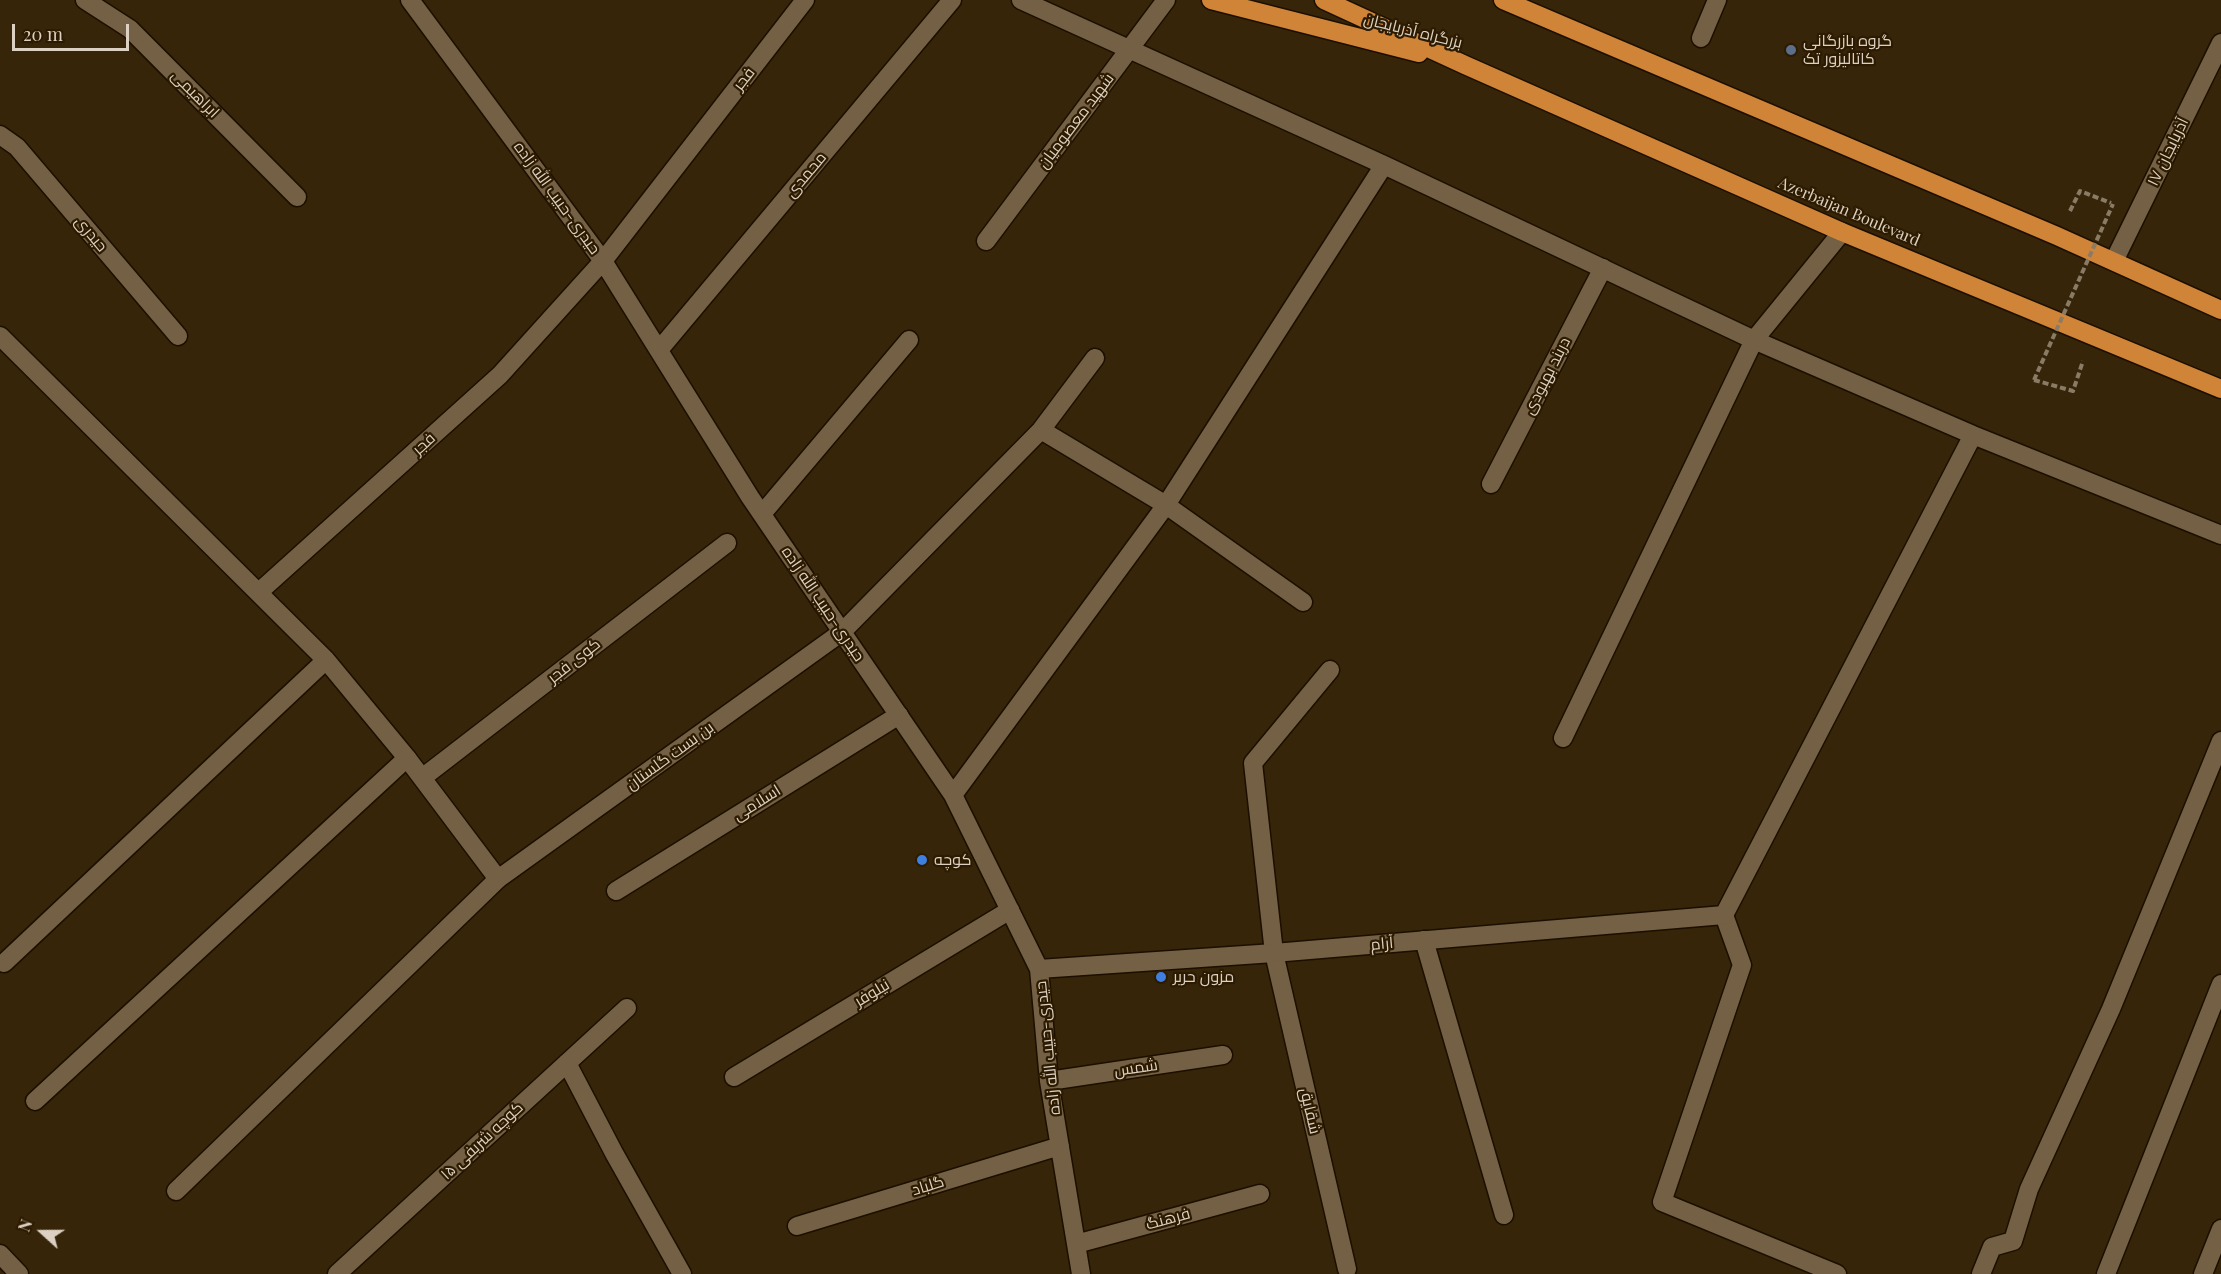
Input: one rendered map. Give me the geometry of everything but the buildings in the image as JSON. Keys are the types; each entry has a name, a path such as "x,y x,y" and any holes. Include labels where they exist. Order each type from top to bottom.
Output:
{"highway":[{"name":"بزرگراه آذربایجان","path":"1211,0 1465,65"},
{"path":"1324,0 1465,65"},
{"path":"1503,0 2115,261 2221,310"},
{"name":"Azerbaijan Boulevard","path":"1465,65 1842,231 2221,389"}],"street":[{"name":"ابراهیمی","path":"85,0 130,29 297,197"},
{"name":"حیدری-حبیب الله زاده","path":"410,0 603,261 762,514 953,795 1039,969 1049,1081 1081,1274"},
{"name":"فجر","path":"259,592 500,375 603,261 805,0"},
{"name":"محمدی","path":"659,350 952,0"},
{"path":"1021,0 1384,165 1754,340 1973,435 2221,535"},
{"name":"شهید معصومیان","path":"986,241 1166,0"},
{"path":"1701,38 1718,0"},
{"name":"آذربایجان ۱۷","path":"2115,261 2221,44"},
{"name":"حیدری","path":"0,135 17,147 178,336"},
{"path":"953,795 1166,505 1384,165"},
{"path":"1563,738 1754,340 1842,231"},
{"name":"دربند بهبودی","path":"1491,484 1602,268"},
{"path":"0,336 326,660 407,758 498,879"},
{"path":"762,514 909,340"},
{"name":"بن بست گلستان","path":"176,1191 498,879 842,632 1041,430 1095,358"},
{"path":"1041,430 1166,505 1303,602"},
{"path":"1837,1274 1662,1202 1742,965 1724,915 1973,435"},
{"name":"کوی فجر","path":"422,778 727,543"},
{"path":"4,963 326,660"},
{"name":"شقایق","path":"1330,670 1253,763 1274,953 1347,1269"},
{"name":"اسلامی","path":"616,891 899,715"},
{"path":"1981,1274 1992,1247 2013,1241 2029,1189 2111,1009 2221,741"},
{"path":"35,1101 407,758"},
{"name":"نیلوفر","path":"734,1077 1010,910"},
{"name":"آرام","path":"1039,969 1274,953 1724,915"},
{"path":"1424,940 1504,1215"},
{"path":"2106,1274 2221,984"},
{"name":"کوچه شریفی ۱۵","path":"337,1274 627,1008"},
{"name":"شمس","path":"1049,1081 1223,1055"},
{"path":"567,1064 682,1274"},
{"name":"گلباد","path":"797,1226 1060,1146"},
{"name":"فرهنگ","path":"1076,1244 1260,1194"},
{"path":"2203,1274 2221,1230"},
{"path":"0,1254 19,1274"}],"path":[{"path":"2073,391 2034,380 2113,204 2080,191"}],"place":[{"name":"گروه بازرگانی کاتالیزور تک","path":"1791,50"},
{"name":"کوچه","path":"922,860"},
{"name":"مزون حریر","path":"1161,977"}]}
